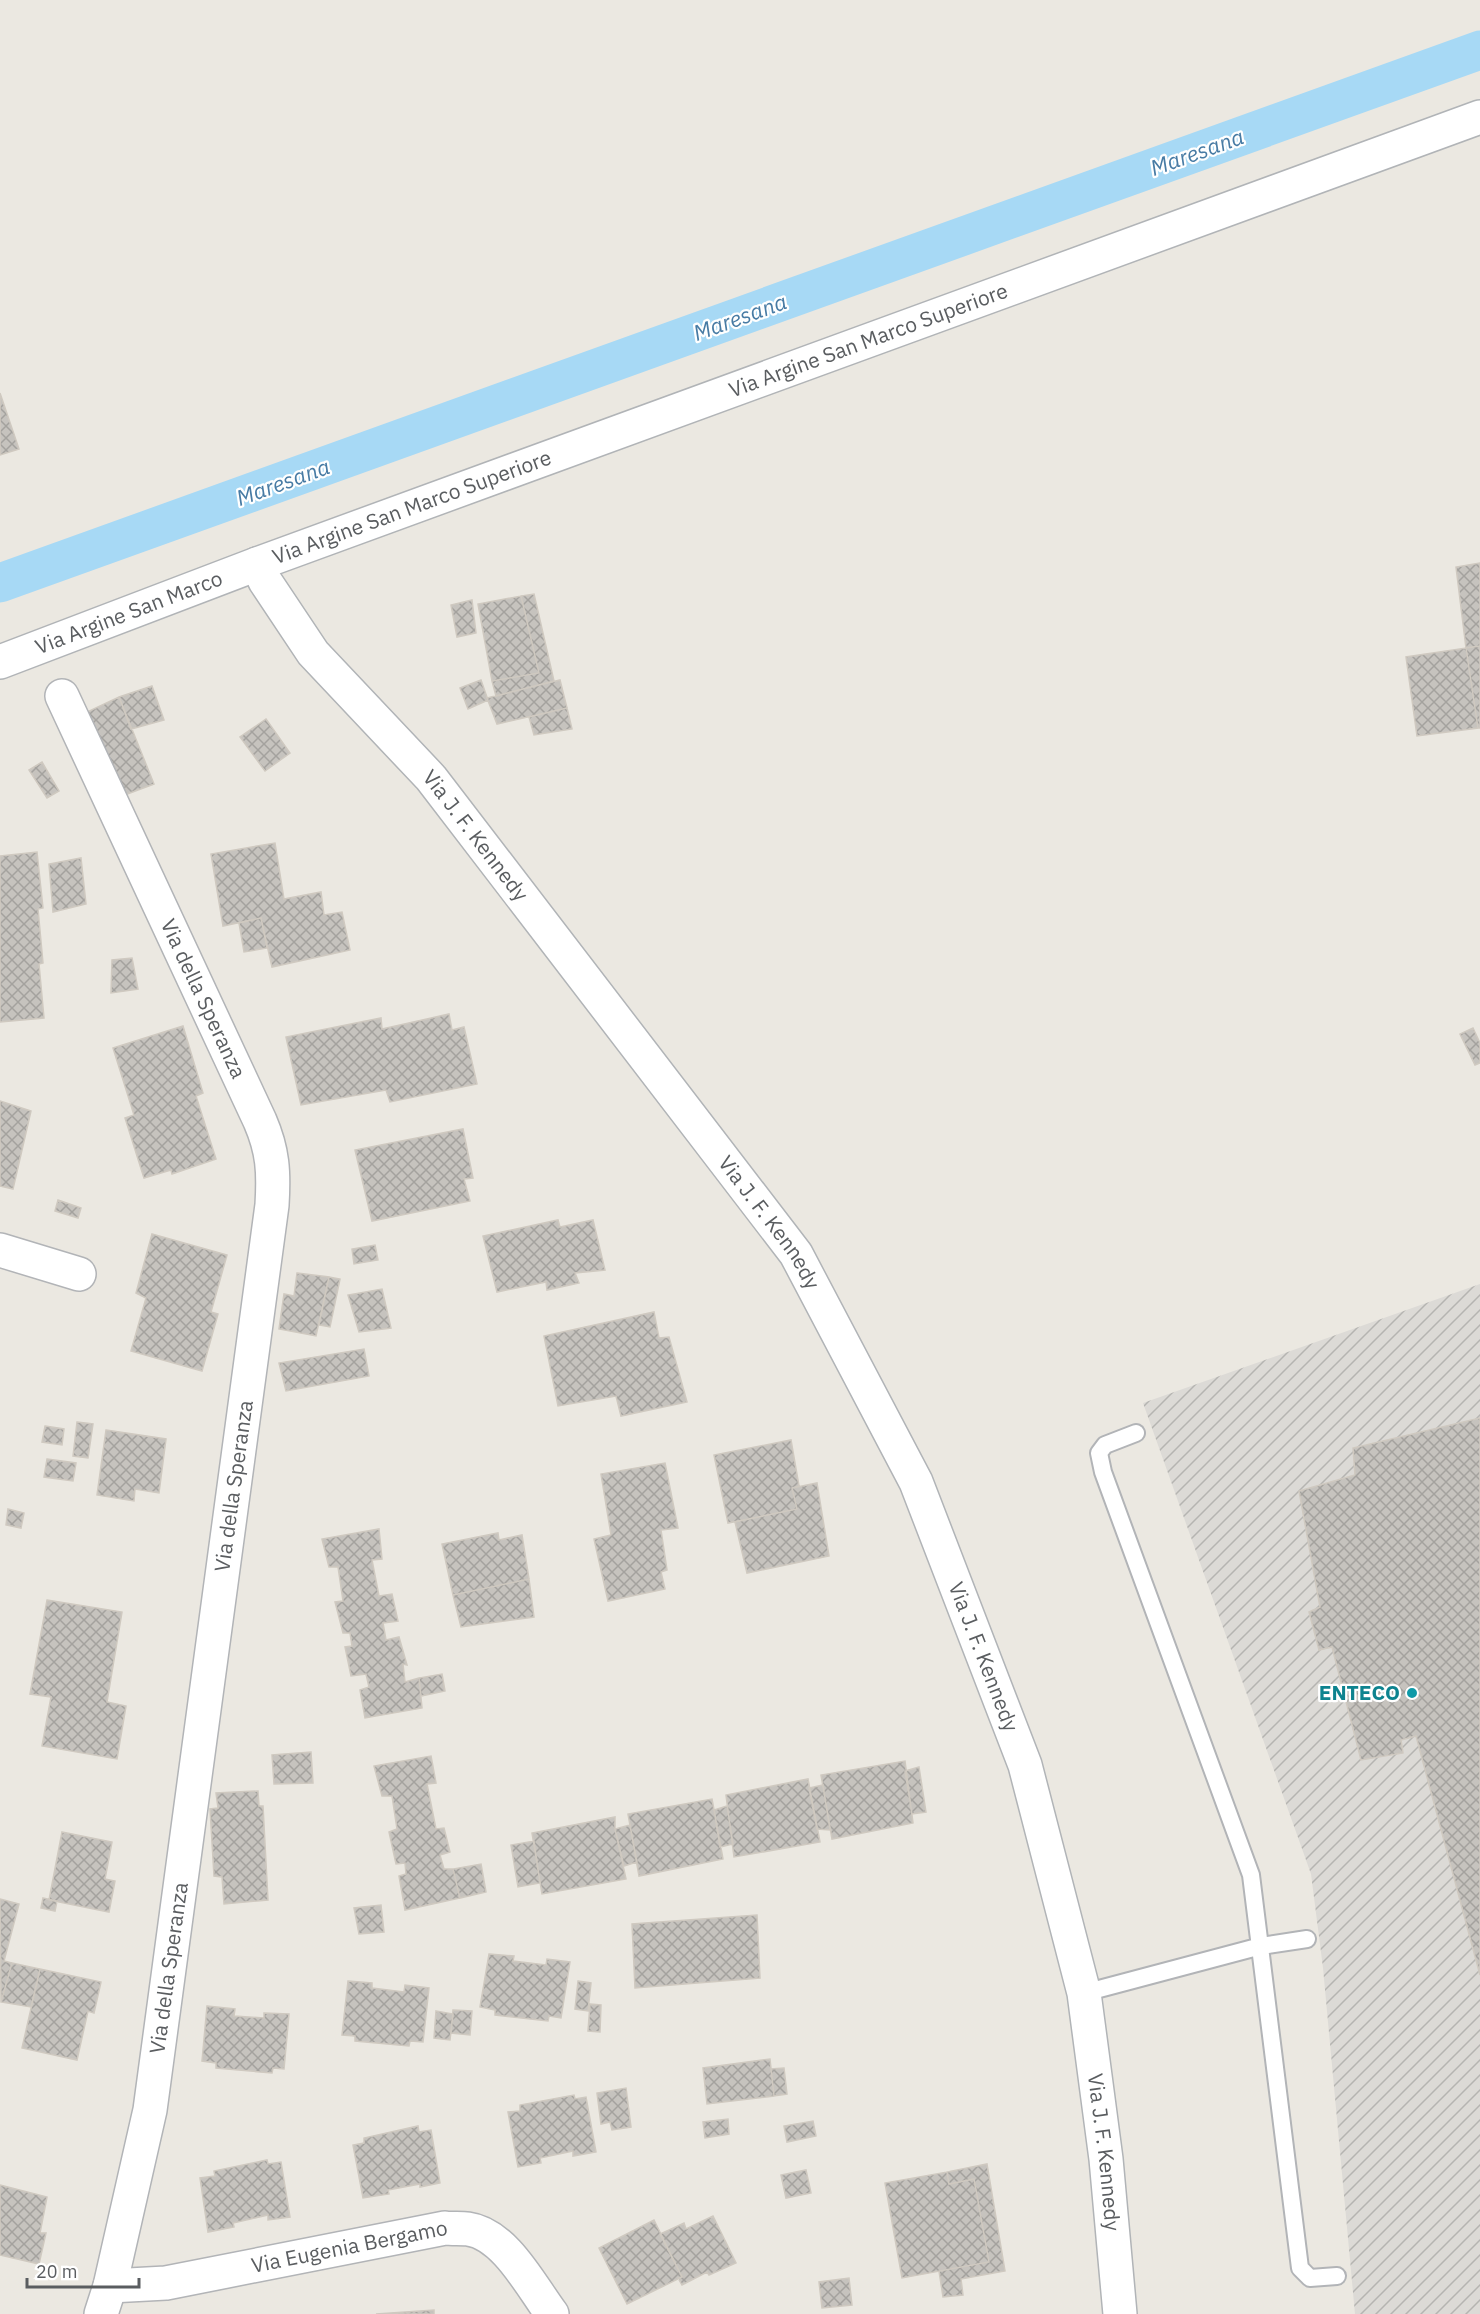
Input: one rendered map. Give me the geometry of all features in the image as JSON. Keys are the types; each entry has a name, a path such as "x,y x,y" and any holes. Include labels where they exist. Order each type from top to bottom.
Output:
{"street":[{"name":"Via Argine San Marco Superiore","path":"256,564 1480,117"},
{"name":"Via Argine San Marco","path":"0,662 256,564"},
{"name":"Via J. F. Kennedy","path":"256,564 313,653 432,778 796,1254 916,1482 1024,1765 1084,1992 1106,2159 1120,2314"},
{"name":"Via della Speranza","path":"62,696 260,1121 269,1143 274,1173 271,1216 150,2110 105,2300"},
{"path":"0,1250 79,1274"},
{"name":"Via Eugenia Bergamo","path":"105,2300 166,2283 445,2228 469,2229 485,2235 502,2246 552,2314"}],"lane":[{"path":"1136,1433 1105,1445 1099,1453 1103,1472 1251,1875 1262,1946 1300,2268 1310,2278 1337,2276"},
{"path":"1084,1992 1262,1946 1306,1939"}],"shaded area":[{"path":"1480,1284 1480,2314 1355,2314 1323,1968 1311,1874 1143,1403"}],"building":[{"path":"0,393 19,449 0,455"},
{"path":"1480,563 1480,646 1466,648 1456,567"},
{"path":"534,594 554,681 496,696 492,681 539,673 521,596"},
{"path":"521,596 539,673 492,681 478,604"},
{"path":"472,600 476,633 457,637 451,605"},
{"path":"1480,646 1480,728 1478,728 1466,648"},
{"path":"1466,648 1478,728 1417,736 1406,657"},
{"path":"481,680 488,700 468,709 460,688"},
{"path":"560,680 567,708 497,724 487,698"},
{"path":"152,686 164,720 131,729 119,697"},
{"path":"119,697 154,784 122,796 87,712"},
{"path":"567,708 572,729 534,735 529,717"},
{"path":"266,719 290,753 265,771 240,737"},
{"path":"42,762 59,791 47,798 29,770"},
{"path":"275,843 284,899 321,892 324,915 342,912 350,950 272,967 261,918 223,926 211,854"},
{"path":"37,852 43,908 38,909 43,963 39,964 44,1018 0,1022 0,856"},
{"path":"81,858 86,904 53,912 49,864"},
{"path":"261,918 267,948 244,952 239,923"},
{"path":"132,958 138,989 111,993 112,960"},
{"path":"449,1014 452,1030 464,1027 477,1084 390,1102 386,1090 301,1105 286,1037 381,1018 382,1029"},
{"path":"183,1026 203,1093 196,1096 216,1159 172,1174 171,1170 144,1178 125,1118 134,1115 113,1048"},
{"path":"1473,1028 1480,1043 1480,1063 1475,1065 1460,1034"},
{"path":"0,1101 31,1111 13,1189 0,1186"},
{"path":"463,1129 473,1178 464,1179 470,1201 372,1221 355,1150"},
{"path":"58,1200 81,1208 78,1218 55,1211"},
{"path":"558,1220 560,1227 593,1220 605,1270 575,1273 579,1283 547,1290 546,1282 497,1292 483,1236"},
{"path":"152,1234 227,1255 211,1312 218,1314 202,1371 131,1351 146,1298 136,1293"},
{"path":"375,1245 378,1260 354,1264 352,1249"},
{"path":"297,1273 329,1277 316,1336 279,1329 284,1294 294,1296"},
{"path":"329,1277 340,1279 330,1327 319,1325"},
{"path":"382,1289 391,1328 359,1332 348,1295"},
{"path":"654,1312 659,1338 669,1337 687,1402 621,1416 616,1396 558,1406 544,1336"},
{"path":"364,1349 369,1376 286,1391 279,1363"},
{"name":"ENTECO","path":"1480,1418 1480,1975 1416,1736 1401,1740 1403,1753 1361,1760 1332,1647 1319,1650 1309,1612 1320,1607 1299,1491 1355,1475 1353,1448"},
{"path":"77,1422 93,1424 88,1458 73,1456"},
{"path":"45,1426 64,1429 62,1445 42,1442"},
{"path":"106,1430 166,1439 159,1493 135,1489 134,1501 97,1495"},
{"path":"791,1440 799,1486 792,1488 797,1509 728,1523 714,1455"},
{"path":"47,1459 76,1463 73,1481 44,1477"},
{"path":"665,1463 678,1528 661,1530 667,1570 661,1572 665,1589 608,1601 594,1539 611,1535 601,1474"},
{"path":"817,1483 829,1556 747,1573 735,1522 797,1509 792,1488"},
{"path":"8,1509 24,1513 21,1528 6,1525"},
{"path":"379,1529 382,1559 372,1560 379,1596 392,1594 398,1621 383,1623 386,1640 399,1637 407,1665 403,1664 405,1682 419,1678 422,1708 365,1718 360,1690 369,1687 366,1674 351,1676 345,1647 352,1646 350,1633 343,1633 335,1602 343,1601 338,1567 329,1567 322,1539"},
{"path":"498,1533 499,1540 522,1535 529,1579 453,1595 442,1544"},
{"path":"529,1579 534,1617 461,1627 453,1595"},
{"path":"47,1600 122,1612 107,1702 126,1706 117,1759 42,1746 51,1697 30,1694"},
{"path":"442,1674 445,1691 421,1696 419,1678"},
{"path":"311,1752 313,1783 274,1784 272,1755"},
{"path":"431,1756 436,1783 427,1784 436,1829 444,1828 450,1852 440,1855 444,1869 453,1869 460,1898 405,1910 399,1876 406,1874 405,1863 396,1864 389,1832 397,1829 392,1796 382,1796 374,1766"},
{"path":"905,1761 913,1823 832,1839 821,1775"},
{"path":"919,1767 926,1812 912,1814 905,1771"},
{"path":"808,1779 820,1842 734,1857 726,1795"},
{"path":"823,1785 830,1830 817,1829 809,1788"},
{"path":"258,1791 259,1806 263,1806 268,1900 224,1904 222,1877 214,1876 210,1809 218,1808 216,1793"},
{"path":"712,1799 723,1859 639,1876 628,1814"},
{"path":"727,1806 733,1844 720,1847 714,1810"},
{"path":"615,1817 615,1829 626,1879 542,1894 532,1833"},
{"path":"630,1825 637,1862 624,1866 615,1829"},
{"path":"62,1832 112,1842 105,1879 115,1881 109,1912 49,1900"},
{"path":"534,1841 540,1883 518,1887 511,1845"},
{"path":"481,1864 486,1892 460,1898 453,1869"},
{"path":"43,1898 57,1901 55,1911 41,1908"},
{"path":"0,1899 19,1904 4,1961 12,1963 1,2002"},
{"path":"381,1905 384,1932 359,1934 354,1908"},
{"path":"757,1915 760,1978 635,1988 632,1924"},
{"path":"489,1954 514,1956 513,1961 546,1965 547,1959 570,1962 561,2018 549,2016 548,2021 495,2015 495,2010 480,2007"},
{"path":"12,1963 40,1969 31,2007 1,2002"},
{"path":"40,1969 101,1982 94,2013 88,2011 77,2060 22,2048"},
{"path":"348,1981 372,1983 372,1988 404,1992 405,1985 429,1988 423,2042 410,2041 409,2046 355,2041 355,2036 342,2035"},
{"path":"578,1981 591,1983 588,2011 575,2009"},
{"path":"590,2004 601,2005 600,2032 588,2031"},
{"path":"207,2006 235,2009 234,2016 264,2018 264,2013 289,2014 284,2069 273,2068 272,2073 216,2068 216,2063 202,2061"},
{"path":"453,2010 472,2011 470,2035 451,2033"},
{"path":"436,2011 453,2014 450,2040 434,2038"},
{"path":"770,2059 774,2096 707,2104 703,2068"},
{"path":"784,2068 787,2094 774,2096 771,2069"},
{"path":"626,2088 631,2127 612,2130 610,2122 601,2124 597,2093"},
{"path":"574,2095 575,2099 586,2097 596,2152 573,2156 573,2151 540,2158 541,2163 518,2167 508,2112 520,2111 520,2105"},
{"path":"728,2119 729,2134 705,2138 703,2122"},
{"path":"813,2121 816,2136 787,2142 784,2126"},
{"path":"418,2126 419,2132 431,2130 440,2183 388,2190 389,2194 363,2198 353,2145 364,2143 364,2138"},
{"path":"267,2160 268,2164 281,2162 290,2217 268,2220 268,2215 233,2223 234,2227 208,2232 200,2178 215,2176 214,2171"},
{"path":"987,2164 1005,2271 961,2279 963,2295 943,2297 939,2271 989,2262 974,2179 949,2184 947,2172"},
{"path":"806,2170 811,2193 786,2198 781,2175"},
{"path":"947,2172 949,2184 974,2179 989,2262 902,2278 885,2183"},
{"path":"0,2185 47,2197 40,2233 46,2233 39,2264 0,2255"},
{"path":"713,2216 736,2263 709,2275 707,2272 682,2285 678,2278 682,2277 660,2234 684,2223 686,2229"},
{"path":"654,2220 682,2277 627,2304 599,2248"},
{"path":"849,2278 852,2305 822,2308 819,2282"},
{"path":"434,2310 434,2314 376,2314"}],"waterway":[{"name":"Maresana","path":"0,583 1480,50"}],"place":[{"name":"ENTECO","path":"1412,1693"}]}
